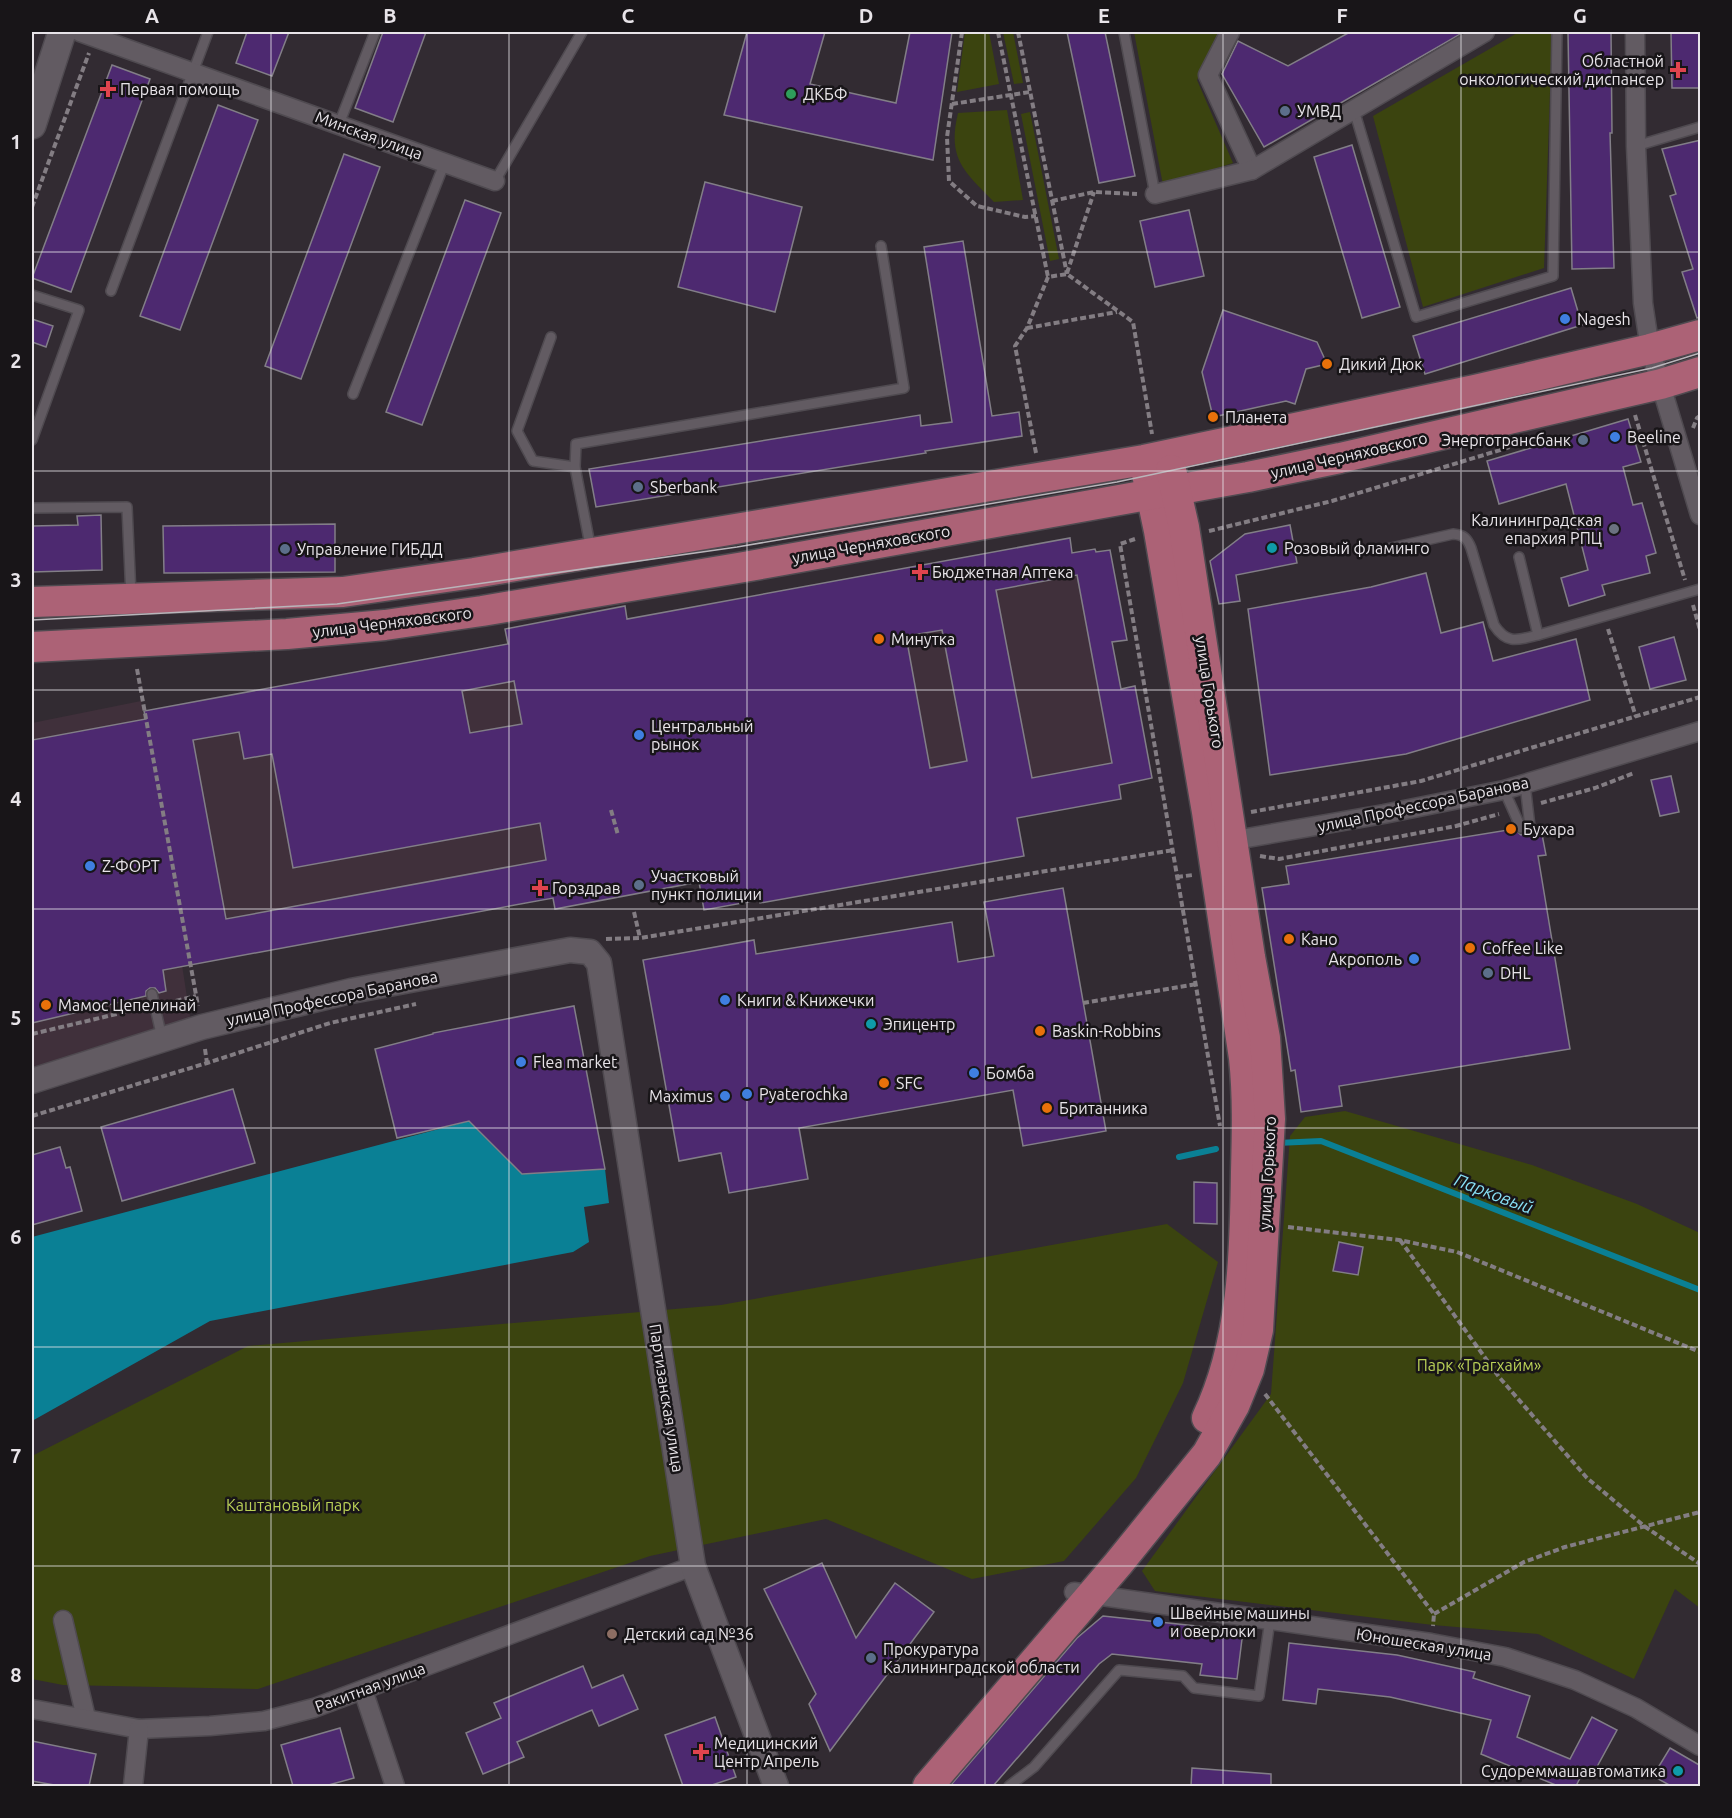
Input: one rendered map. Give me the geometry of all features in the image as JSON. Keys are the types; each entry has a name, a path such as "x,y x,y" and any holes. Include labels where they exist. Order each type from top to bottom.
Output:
{"main road":[{"path":"32,125 62,32"},
{"path":"32,602 343,592 474,573 1475,390 1701,335"},
{"name":"улица Черняховского","path":"32,646 134,656 287,634 460,615 721,571 1340,458 1660,384 1701,372"},
{"name":"улица Горького","path":"904,1786 1083,1593 1118,1564 1207,1454 1234,1406 1248,1369 1258,1330 1266,1216 1270,1099 1264,1038 1186,537 1163,492 1155,450"},
{"path":"130,598 134,656"},
{"name":"улица Горького","path":"928,1786 1083,1593 1207,1417 1219,1389 1230,1352 1237,1313 1245,1231 1247,1095 1233,841"}],"street":[{"path":"1230,32 1208,75 1252,170"},
{"path":"1155,194 1252,170 1485,32"},
{"path":"1635,32 1636,146 1643,303 1650,349 1701,515"},
{"name":"Минская улица","path":"87,34 495,181"},
{"name":"улица Профессора Баранова","path":"1233,841 1504,790 1701,731"},
{"name":"улица Профессора Баранова","path":"32,1081 162,1038 363,989 570,950 590,952"},
{"name":"Партизанская улица","path":"590,952 600,963 693,1566 776,1786"},
{"path":"1118,1564 1129,1600"},
{"name":"Ракитная улица","path":"32,1709 139,1728 210,1726 264,1721 314,1708 693,1566"},
{"name":"Юношеская улица","path":"1083,1593 1431,1643 1505,1658 1575,1680 1636,1708 1701,1746"},
{"path":"63,1620 86,1718"},
{"path":"363,1690 395,1786"},
{"path":"133,1786 139,1728"}],"lane":[{"path":"111,291 208,32"},
{"path":"339,124 375,32"},
{"name":"Минская улица","path":"495,181 582,32"},
{"path":"1124,32 1155,194"},
{"path":"1354,110 1416,317 1553,276 1557,32"},
{"path":"1636,146 1701,127"},
{"path":"353,394 445,162"},
{"path":"592,552 575,467 576,444 904,388 881,246"},
{"path":"32,295 79,310 32,440"},
{"path":"551,337 517,431 533,461 575,467"},
{"path":"32,508 127,507 130,598"},
{"path":"1382,550 1453,534 1462,535 1468,539 1494,625 1499,634 1508,639 1518,640 1604,618 1701,589"},
{"path":"1519,557 1538,635"},
{"path":"1504,790 1525,828 1525,784"},
{"path":"152,994 162,1038"},
{"path":"1009,1786 1034,1767 1119,1670 1183,1676 1194,1688 1259,1696 1270,1620"}],"path":[{"path":"962,32 947,138 949,181 977,206 1026,217 1036,216"},
{"path":"998,32 1048,277 1027,328 1015,346 1036,454"},
{"path":"1018,32 1067,274 1133,322 1155,450"},
{"path":"32,207 87,34"},
{"path":"952,104 1030,92"},
{"path":"1052,201 1094,192 1155,194"},
{"path":"1067,274 1094,192"},
{"path":"1048,277 1067,274"},
{"path":"1027,328 1118,312"},
{"path":"1626,411 1634,413 1701,630"},
{"path":"1203,530 1210,531 1332,501 1529,442"},
{"path":"1120,544 1197,984 1218,1119 1223,1135"},
{"path":"1604,618 1636,717"},
{"path":"134,656 207,1063"},
{"path":"1251,812 1421,781 1701,697"},
{"path":"1249,804 1251,812 1233,841 1259,856 1255,862"},
{"path":"611,810 618,835"},
{"path":"590,952 597,939 640,938 1174,850"},
{"path":"634,912 640,938"},
{"path":"1083,1003 1197,984"},
{"path":"32,1034 196,996"},
{"path":"32,1116 330,1023 424,1002"},
{"path":"1279,1226 1399,1240 1457,1252 1701,1352"},
{"path":"1399,1240 1499,1377 1587,1478 1644,1526 1701,1564"},
{"path":"1263,1391 1434,1614 1431,1643"},
{"path":"1434,1614 1524,1562 1565,1547 1701,1512"}],"shaded area":[{"name":"Центральный рынок","path":"1070,538 1073,553 1095,549 1138,781 1119,785 1121,799 1054,811 1053,806 679,877 680,886 612,898 553,898 192,965 144,711 507,644 505,629 625,606 628,619"},
{"name":"Z-ФОРТ","path":"141,701 191,1023 32,1071 32,723"}],"green space":[{"path":"965,32 989,32 999,84 957,92"},
{"path":"1003,32 1013,32 1023,83 1014,84"},
{"path":"1134,32 1222,32 1197,80 1233,163 1163,185"},
{"path":"1519,32 1552,32 1544,268 1423,307 1373,116"},
{"path":"1007,110 1023,200 994,202 961,163 955,142 955,129 958,113"},
{"path":"1030,112 1059,259 1050,261 1021,114"},
{"name":"Парк «Трагхайм»","path":"1345,1111 1532,1165 1637,1204 1700,1233 1700,1608 1675,1589 1634,1679 1538,1634 1433,1625 1155,1591 1142,1571 1271,1394 1290,1136 1305,1117"},
{"name":"Каштановый парк","path":"1167,1224 1218,1262 1183,1383 1136,1478 1064,1561 972,1579 826,1519 650,1556 258,1689 63,1685 32,1679 32,1456 248,1346 721,1305"}],"water":[{"path":"469,1121 522,1174 605,1169 609,1203 584,1207 589,1242 573,1252 210,1321 32,1421 32,1237"}],"building":[{"path":"247,32 289,32 272,76 236,63"},
{"path":"383,32 426,32 393,122 355,108"},
{"name":"ДКБФ","path":"747,32 825,32 810,84 896,103 910,32 952,32 933,160 724,115"},
{"path":"1067,32 1105,32 1135,176 1099,183"},
{"name":"УМВД","path":"1350,32 1464,32 1264,147 1222,74 1238,41 1288,66"},
{"path":"1568,32 1611,32 1612,133 1610,133 1614,268 1572,269"},
{"path":"1671,32 1701,32 1701,88 1672,88"},
{"path":"112,65 150,79 71,292 32,278"},
{"path":"218,105 258,120 180,330 140,316"},
{"path":"1701,140 1701,317 1697,318 1682,272 1693,269 1670,196 1676,194 1662,149"},
{"path":"1352,145 1400,307 1362,318 1314,157"},
{"path":"344,154 380,167 301,379 265,366"},
{"path":"705,182 802,207 775,312 678,287"},
{"path":"465,200 501,213 422,425 386,412"},
{"path":"1189,210 1204,276 1155,287 1140,221"},
{"path":"963,241 992,416 1019,412 1022,436 596,507 589,469 920,415 921,426 952,422 924,247"},
{"path":"1571,288 1582,325 1425,374 1413,336"},
{"name":"Планета","path":"1223,310 1317,342 1327,364 1306,369 1295,404 1286,401 1213,417 1202,372"},
{"path":"32,319 53,326 46,347 32,342"},
{"path":"1628,419 1641,462 1623,467 1633,505 1642,503 1656,553 1646,556 1650,573 1602,585 1605,595 1569,606 1561,578 1588,570 1566,484 1499,504 1487,461"},
{"path":"101,515 102,570 32,572 32,526 78,525 77,516"},
{"path":"335,524 335,572 164,573 163,526"},
{"path":"1290,525 1297,563 1236,575 1240,601 1219,604 1210,561 1245,534"},
{"name":"Центральный рынок","path":"1070,538 1072,553 1095,549 1096,552 1110,550 1127,640 1112,642 1121,689 1135,686 1152,778 1119,785 1121,799 1017,818 1024,856 760,903 759,900 704,910 699,882 555,909 553,898 163,970 166,991 159,993 155,988 150,988 146,991 146,996 32,1023 32,740 146,719 144,711 508,644 505,629 625,606 627,619","holes":["1077,575 1112,763 1032,778 996,590","942,630 967,761 930,768 906,636","514,681 522,724 470,733 462,691","239,732 244,759 272,754 293,868 540,823 546,860 226,919 193,740"]},
{"path":"1426,573 1441,633 1483,622 1493,661 1576,639 1590,700 1406,754 1270,775 1248,609 1371,587"},
{"path":"1674,637 1686,680 1650,689 1639,647"},
{"path":"1671,776 1679,812 1660,816 1651,780"},
{"name":"Акрополь","path":"1514,829 1521,835 1541,829 1546,855 1538,856 1570,1049 1339,1086 1342,1106 1301,1112 1295,1070 1291,1071 1262,888 1289,884 1286,866"},
{"name":"Эпицентр","path":"1063,888 1106,1131 1023,1146 1013,1090 799,1128 808,1179 729,1193 721,1153 679,1161 643,960 754,940 756,954 952,922 958,962 994,956 984,902"},
{"path":"574,1006 605,1169 522,1174 469,1121 397,1138 375,1049 433,1033"},
{"path":"233,1089 255,1163 122,1201 101,1127"},
{"path":"60,1147 66,1168 70,1167 82,1211 32,1225 32,1155"},
{"path":"1194,1182 1217,1183 1217,1224 1194,1223"},
{"path":"1339,1242 1363,1247 1358,1275 1333,1271"},
{"path":"822,1563 856,1638 895,1583 934,1612 830,1751 809,1704 816,1694 764,1589"},
{"path":"1103,1616 1243,1631 1237,1679 1200,1675 1202,1664 1112,1654 1099,1664 993,1786 950,1786 1077,1638"},
{"path":"1289,1643 1397,1655 1475,1672 1473,1678 1530,1696 1517,1737 1570,1759 1592,1717 1617,1730 1593,1774 1584,1770 1576,1786 1558,1786 1481,1754 1491,1720 1390,1697 1318,1689 1316,1704 1283,1700"},
{"path":"583,1666 592,1688 623,1675 638,1709 599,1726 592,1710 517,1742 524,1757 483,1774 466,1733 501,1718 494,1703"},
{"path":"715,1717 736,1777 709,1786 683,1786 665,1735"},
{"path":"340,1728 354,1778 325,1786 293,1786 281,1745"},
{"path":"32,1741 96,1754 89,1786 60,1786 32,1781"},
{"name":"Судореммашавтоматика","path":"1670,1748 1701,1766 1701,1786 1671,1786 1653,1776"},
{"path":"1192,1768 1271,1774 1271,1786 1191,1786"}],"waterway":[{"name":"Парковый","path":"1277,1143 1321,1141 1700,1290"},
{"name":"Парковый","path":"1179,1157 1216,1149"}],"tram line":[{"path":"32,620 337,604 737,547 1117,482 1652,368 1700,353"}],"place":[{"name":"Областной онкологический диспансер","path":"1678,70"},
{"name":"Первая помощь","path":"108,89"},
{"name":"ДКБФ","path":"791,94"},
{"name":"УМВД","path":"1285,111"},
{"name":"Nagesh","path":"1565,319"},
{"name":"Дикий Дюк","path":"1327,364"},
{"name":"Планета","path":"1213,417"},
{"name":"Beeline","path":"1615,437"},
{"name":"Энерготрансбанк","path":"1583,440"},
{"name":"Sberbank","path":"638,487"},
{"name":"Калининградская епархия РПЦ","path":"1614,529"},
{"name":"Розовый фламинго","path":"1272,548"},
{"name":"Управление ГИБДД","path":"285,549"},
{"name":"Бюджетная Аптека","path":"920,572"},
{"name":"Минутка","path":"879,639"},
{"name":"Центральный рынок","path":"639,735"},
{"name":"Бухара","path":"1511,829"},
{"name":"Z-ФОРТ","path":"90,866"},
{"name":"Участковый пункт полиции","path":"639,885"},
{"name":"Горздрав","path":"540,888"},
{"name":"Кано","path":"1289,939"},
{"name":"Coffee Like","path":"1470,948"},
{"name":"Акрополь","path":"1414,959"},
{"name":"DHL","path":"1488,973"},
{"name":"Книги & Книжечки","path":"725,1000"},
{"name":"Мамос Цепелинай","path":"46,1005"},
{"name":"Эпицентр","path":"871,1024"},
{"name":"Baskin-Robbins","path":"1040,1031"},
{"name":"Flea market","path":"521,1062"},
{"name":"Бомба","path":"974,1073"},
{"name":"SFC","path":"884,1083"},
{"name":"Pyaterochka","path":"747,1094"},
{"name":"Maximus","path":"725,1096"},
{"name":"Британника","path":"1047,1108"},
{"name":"Швейные машины и оверлоки","path":"1158,1622"},
{"name":"Детский сад №36","path":"612,1634"},
{"name":"Прокуратура Калининградской области","path":"871,1658"},
{"name":"Медицинский Центр Апрель","path":"701,1752"},
{"name":"Судореммашавтоматика","path":"1678,1771"}]}
